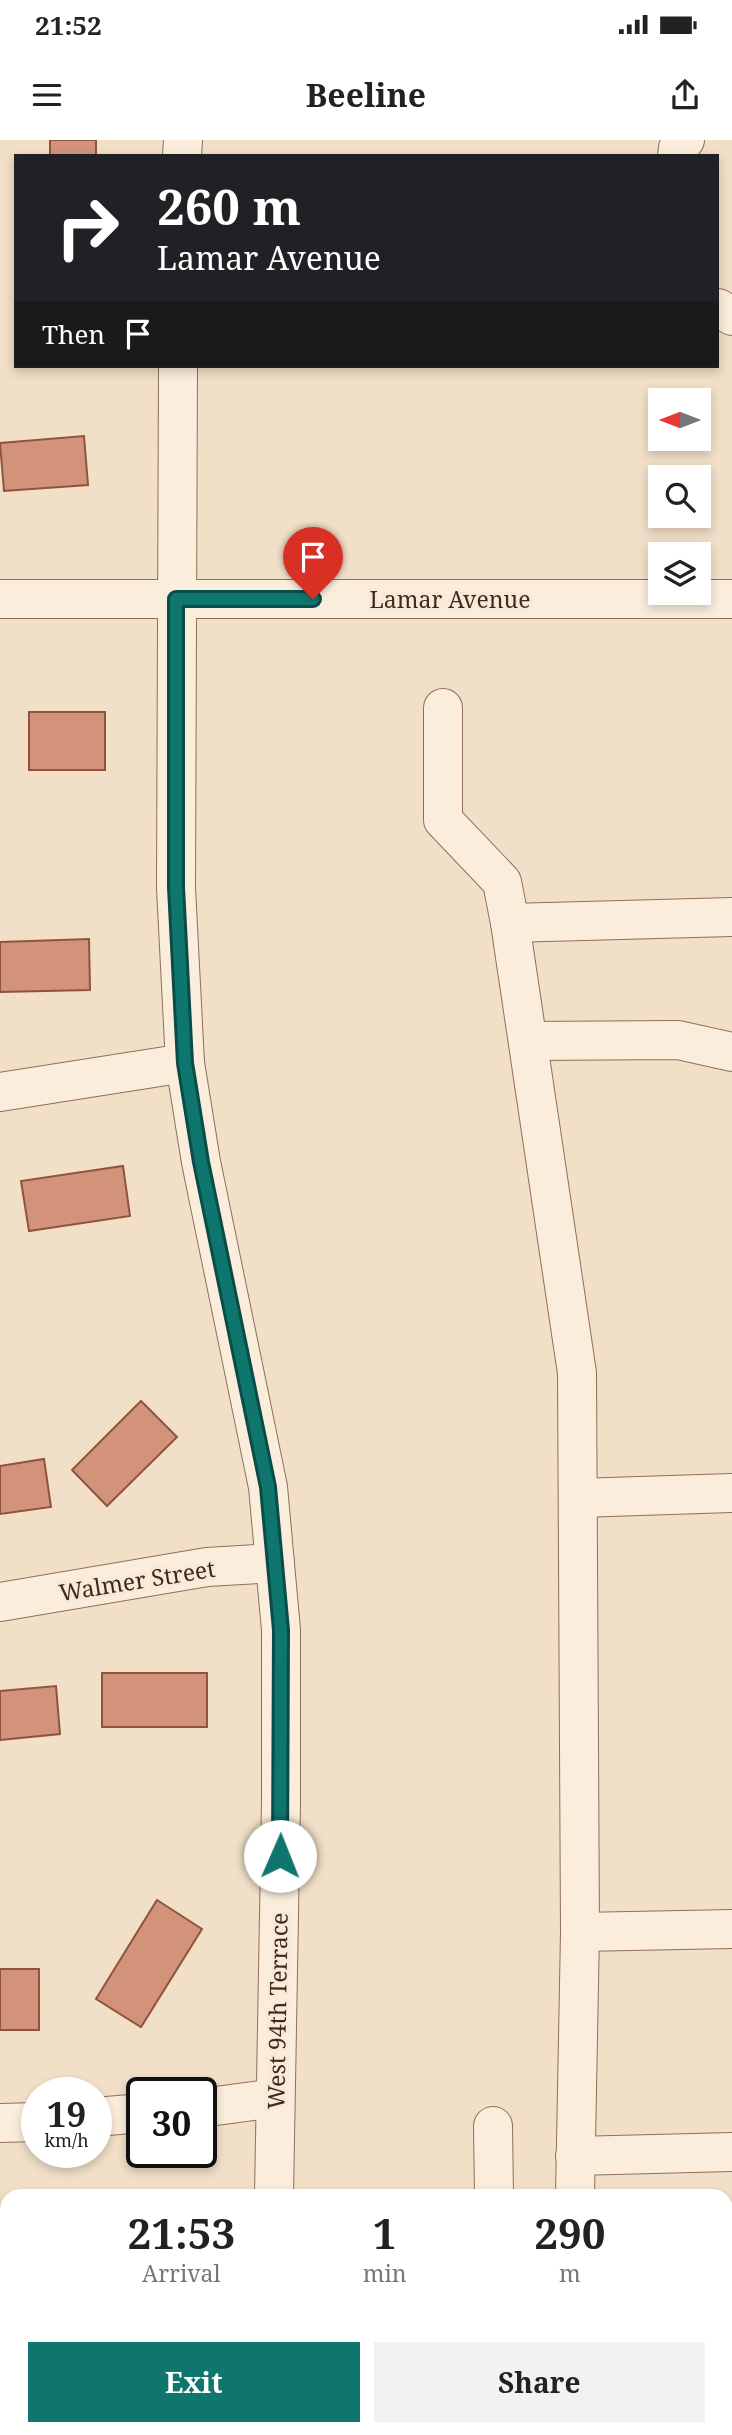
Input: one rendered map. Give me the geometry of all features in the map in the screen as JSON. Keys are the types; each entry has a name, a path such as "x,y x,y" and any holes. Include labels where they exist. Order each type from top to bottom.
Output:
{"street":[{"name":"West 94th Terrace","path":"178,368 176,887 185,1063 201,1162 268,1487 281,1630 281,1802 274,2189"},
{"name":"Lamar Avenue","path":"0,599 732,599"},
{"path":"443,708 443,820 502,882 577,1373 580,1932 575,2189"},
{"path":"510,923 732,917"},
{"path":"528,1041 678,1041 732,1052"},
{"path":"0,1092 185,1063"},
{"path":"578,1498 732,1493"},
{"name":"Walmer Street","path":"0,1602 207,1567 275,1563"},
{"path":"580,1932 732,1928"},
{"path":"217,2106 275,2098"},
{"path":"0,2123 21,2122"},
{"path":"493,2126 494,2189"},
{"path":"575,2156 732,2152"}],"building":[{"path":"50,140 96,140 96,154 50,154"},
{"path":"84,436 88,485 4,491 0,443"},
{"path":"29,712 105,712 105,770 29,770"},
{"path":"89,939 90,990 0,992 0,942"},
{"path":"123,1166 130,1216 29,1231 21,1181"},
{"path":"141,1401 177,1437 107,1506 72,1470"},
{"path":"44,1459 51,1507 0,1514 0,1466"},
{"path":"102,1673 207,1673 207,1727 102,1727"},
{"path":"56,1686 60,1734 0,1740 0,1691"},
{"path":"157,1900 202,1929 141,2027 96,1999"},
{"path":"0,1969 39,1969 39,2030 0,2030"}],"route":[{"path":"280,1856 281,1630 268,1487 201,1162 185,1063 176,887 176,599 313,599"}]}
